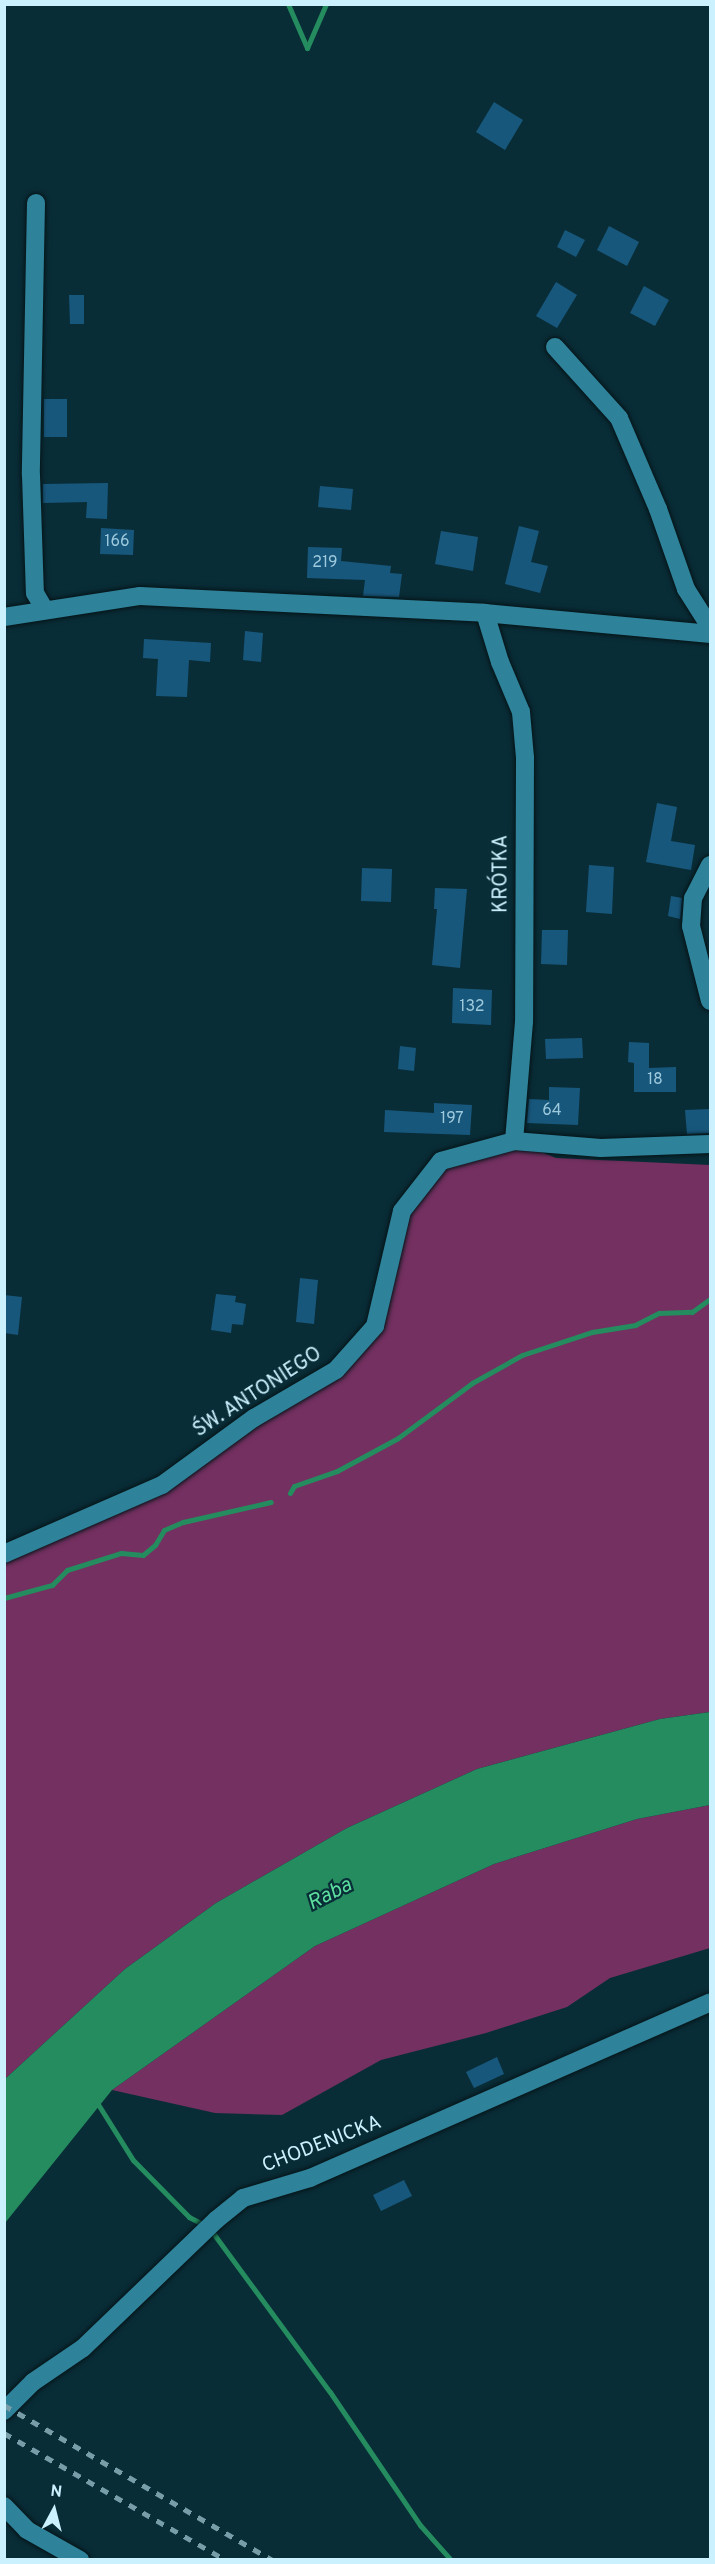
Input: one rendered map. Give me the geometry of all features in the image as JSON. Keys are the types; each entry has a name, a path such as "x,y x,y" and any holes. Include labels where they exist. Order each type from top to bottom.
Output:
{"street":[{"path":"36,203 31,475 35,593 45,610"},
{"path":"555,346 620,418 658,509 686,589 711,627"},
{"path":"4,616 140,596 485,613 711,634"},
{"name":"KRÓTKA","path":"485,613 500,662 521,712 525,758 524,1022 514,1141"},
{"path":"711,865 693,898 691,926 711,1001"},
{"name":"ŚW. ANTONIEGO","path":"4,1554 162,1485 254,1418 336,1370 375,1326 402,1211 441,1161 514,1141 601,1148 711,1144"},
{"name":"CHODENICKA","path":"4,2411 33,2382 83,2348 216,2220 243,2198 310,2178 711,2002"},
{"path":"4,2506 27,2530 80,2559"}],"shaded area":[{"path":"514,1141 556,1158 710,1165 710,1712 660,1719 477,1769 347,1828 216,1903 125,1969 5,2079 5,1554 162,1485 336,1370 375,1326 402,1211 441,1161"},
{"path":"710,1805 710,1948 610,1978 567,2007 486,2033 381,2060 282,2115 215,2113 112,2090 315,1946 494,1864 637,1819"}],"water":[{"name":"Raba","path":"710,1712 710,1805 637,1819 494,1864 315,1946 112,2090 5,2223 5,2079 125,1969 216,1903 347,1828 477,1769 660,1719"}],"building":[{"path":"494,102 523,120 505,150 476,132"},
{"path":"609,226 639,242 627,266 597,250"},
{"path":"565,230 585,240 576,257 557,247"},
{"path":"556,282 577,295 557,328 536,316"},
{"path":"644,286 669,300 655,326 630,313"},
{"path":"69,295 84,295 84,324 70,324"},
{"path":"44,399 67,399 67,437 44,437"},
{"path":"108,483 107,519 86,518 87,502 43,503 43,484"},
{"path":"320,486 353,489 351,510 318,507"},
{"path":"519,526 539,531 531,562 548,566 540,593 505,584"},
{"path":"101,528 134,530 133,555 100,554"},
{"path":"441,531 478,537 473,571 435,564"},
{"path":"308,547 342,548 341,561 391,566 390,573 402,574 399,597 363,596 365,580 307,578"},
{"path":"245,631 263,633 261,662 243,660"},
{"path":"144,639 211,643 210,662 189,660 187,697 156,696 158,659 143,658"},
{"path":"657,803 677,807 671,841 695,845 691,870 646,862"},
{"path":"589,865 614,867 612,914 586,912"},
{"path":"362,868 392,869 391,902 361,901"},
{"path":"435,888 467,889 460,968 432,965 437,909 434,909"},
{"path":"671,896 682,898 680,919 668,916"},
{"path":"542,930 568,930 567,965 541,964"},
{"path":"453,988 492,990 491,1025 452,1023"},
{"path":"582,1038 583,1058 546,1059 545,1039"},
{"path":"629,1042 649,1043 649,1068 676,1067 676,1092 634,1092 634,1063 628,1062"},
{"path":"400,1046 416,1048 414,1071 398,1069"},
{"path":"549,1087 580,1088 578,1125 527,1123 529,1099 549,1100"},
{"path":"434,1103 472,1105 470,1135 384,1132 385,1110 434,1113"},
{"path":"711,1109 711,1133 687,1134 685,1110"},
{"path":"300,1278 318,1280 314,1324 296,1322"},
{"path":"216,1294 236,1296 235,1302 246,1304 243,1325 232,1324 231,1333 211,1330"},
{"path":"4,1295 22,1297 18,1335 4,1333"},
{"path":"497,2057 504,2074 474,2088 466,2072"},
{"path":"404,2180 412,2196 381,2211 373,2195"}],"waterway":[{"path":"288,4 307,48 326,4"},
{"path":"290,1493 294,1486 337,1471 398,1438 472,1383 522,1355 592,1332 635,1325 659,1313 692,1312 710,1299"},
{"path":"4,1598 52,1585 67,1570 121,1553 143,1555 155,1545 164,1530 183,1522 271,1502"},
{"path":"96,2101 133,2160 189,2217 201,2223"},
{"path":"213,2233 330,2392 420,2525 451,2560"}],"railway":[{"path":"4,2405 273,2560"},
{"path":"4,2433 226,2560"}]}
